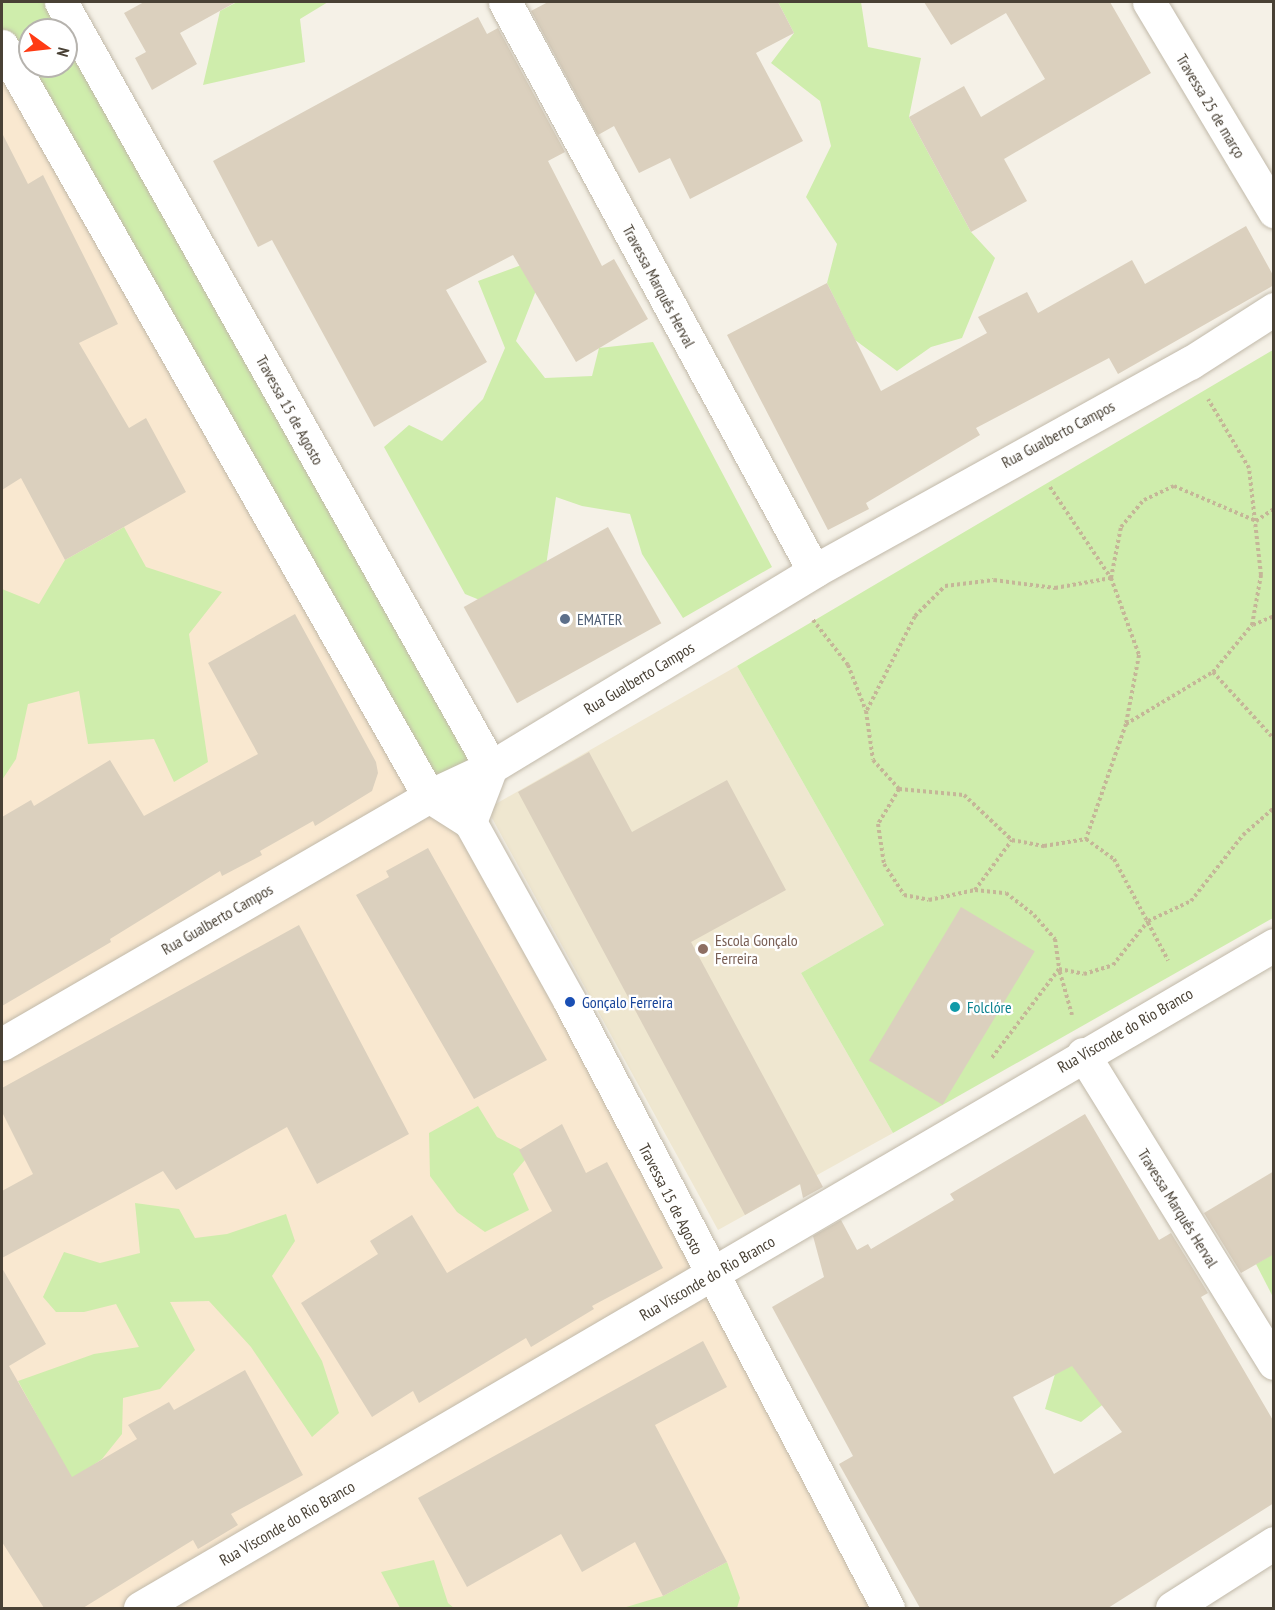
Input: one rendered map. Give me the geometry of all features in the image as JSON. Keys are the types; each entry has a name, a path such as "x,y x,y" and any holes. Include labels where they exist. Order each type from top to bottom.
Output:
{"street":[{"name":"Travessa 15 de Agosto","path":"61,2 491,767"},
{"name":"Travessa Marquês Herval","path":"505,2 801,580"},
{"name":"Travessa 25 de março","path":"1149,2 1274,211"},
{"name":"Travessa 15 de Agosto","path":"2,46 429,796 471,822 570,1002 711,1276 888,1608"},
{"name":"Rua Gualberto Campos","path":"2,1044 429,796 491,767 801,580 1026,451 1190,363 1274,309"},
{"path":"471,822 491,767"},
{"name":"Rua Visconde do Rio Branco","path":"140,1608 711,1276 1083,1054 1274,945"},
{"name":"Travessa Marquês Herval","path":"1083,1054 1274,1363"},
{"path":"1172,1608 1274,1543"}],"path":[{"path":"1190,363 1222,428 1249,468 1261,575 1252,625"},
{"path":"1026,451 1111,578 1139,656 1126,724 1086,839"},
{"path":"1111,578 1121,526 1144,500 1173,486 1256,521"},
{"path":"1256,521 1274,509"},
{"path":"866,711 915,616 945,586 994,580 1055,588 1111,578"},
{"path":"801,580 848,665 866,711 873,760 899,789 964,795 1012,840 1044,846 1086,839 1114,859 1186,995"},
{"path":"1126,724 1213,672 1252,625 1274,616"},
{"path":"1213,672 1274,739"},
{"path":"899,789 878,824 884,864 904,896 929,900 975,890 1006,893 1034,915 1055,939 1059,969 986,1067"},
{"path":"1059,969 1084,974 1113,964 1148,921 1191,901 1243,835 1274,808"},
{"path":"975,890 1012,840"}],"shaded area":[{"path":"2,2 12,2 18,23 18,78 56,78 889,1608 2,1608"},
{"name":"Escola Gonçalo Ferreira","path":"737,666 884,925 801,973 893,1133 718,1230 487,809"}],"green space":[{"path":"2,2 61,2 70,18 18,18 18,74 2,46"},
{"path":"237,2 328,2 300,19 305,62 203,85 220,11"},
{"path":"778,2 861,2 868,47 921,58 909,117 971,232 995,258 962,338 931,347 897,371 855,340 827,283 837,244 806,197 831,146 820,101 771,63 794,33"},
{"path":"78,32 491,767 429,796 20,78 78,78"},
{"path":"535,260 537,288 516,341 545,378 592,376 599,348 653,342 772,567 683,618 642,554 630,514 582,506 556,497 546,566 487,603 465,594 384,447 409,425 442,441 483,399 505,348 478,281"},
{"path":"1273,350 1273,918 893,1133 801,973 884,925 737,666"},
{"path":"124,527 146,567 222,592 189,634 208,762 174,782 154,739 88,744 79,691 28,704 16,759 2,780 2,589 39,604 65,560"},
{"path":"478,1106 497,1137 530,1154 513,1174 529,1210 485,1232 457,1212 430,1176 429,1133"},
{"path":"135,1203 179,1209 195,1238 227,1234 286,1214 295,1241 272,1276 322,1361 339,1413 312,1437 251,1347 209,1301 170,1302 195,1350 160,1389 123,1398 122,1434 102,1459 89,1468 89,1491 13,1437 40,1421 18,1381 94,1354 139,1347 116,1304 84,1312 56,1312 43,1297 64,1252 100,1263 140,1253"},
{"path":"1273,1254 1273,1297 1256,1264"},
{"path":"1088,1357 1137,1377 1081,1422 1045,1409 1055,1374"},
{"path":"434,1560 448,1603 454,1608 400,1608 381,1572"},
{"path":"727,1562 740,1598 737,1608 623,1608 663,1596"}],"building":[{"path":"144,2 236,2 180,33 197,64 152,90 135,58 146,52 124,13"},
{"path":"548,2 778,2 794,33 756,53 803,141 690,199 670,158 639,173 614,126 598,135 531,11"},
{"path":"924,2 1110,2 1151,73 1004,159 1027,201 971,232 909,117 964,86 981,117 1045,79 1006,13 951,45"},
{"path":"478,17 487,34 498,28 565,152 548,161 602,266 614,259 648,319 576,362 513,255 446,290 487,362 374,427 272,240 258,247 213,161"},
{"path":"2,133 28,184 43,175 118,324 79,343 129,428 146,418 186,492 65,560 21,478 2,490"},
{"path":"1246,226 1274,277 1274,285 1118,374 1109,358 976,428 980,435 866,503 869,509 828,530 727,335 827,283 881,391 987,333 978,317 1027,292 1038,313 1132,260 1145,284"},
{"name":"EMATER","path":"608,527 661,623 517,703 464,607"},
{"path":"295,614 376,762 378,773 372,791 315,826 313,821 260,851 262,855 222,876 220,871 110,939 111,942 2,1006 2,817 31,800 34,806 110,760 144,816 258,754 208,663"},
{"path":"589,752 632,832 727,780 786,890 691,942 823,1187 803,1198 800,1184 745,1215 518,792"},
{"path":"428,848 547,1060 474,1099 356,895 389,877 386,871"},
{"name":"Folclóre","path":"961,907 1035,951 943,1105 869,1060"},
{"path":"299,925 409,1134 317,1184 287,1127 176,1190 163,1171 2,1258 2,1191 33,1174 2,1112 2,1088"},
{"path":"1085,1114 1159,1240 1171,1233 1208,1293 1201,1297 1274,1422 1274,1503 1108,1608 920,1608 839,1464 853,1456 772,1307 824,1277 813,1236 841,1220 857,1250 868,1244 871,1249 954,1200 950,1194","holes":["1072,1366 1122,1432 1054,1474 1013,1397"]},
{"path":"562,1124 586,1173 607,1162 663,1268 592,1306 594,1309 531,1347 526,1338 419,1403 413,1391 372,1417 301,1303 378,1254 370,1241 412,1215 447,1273 552,1211 519,1150"},
{"path":"1274,1171 1274,1254 1241,1273 1204,1213"},
{"path":"2,1268 46,1344 9,1366 72,1477 137,1439 128,1425 169,1402 174,1410 245,1370 303,1475 231,1514 238,1525 198,1549 193,1540 83,1608 44,1608 2,1542"},
{"path":"703,1341 727,1387 655,1425 727,1562 663,1596 635,1542 582,1572 561,1534 467,1587 418,1498"}],"place":[{"name":"EMATER","path":"565,619"},
{"name":"Escola Gonçalo Ferreira","path":"703,949"},
{"name":"Gonçalo Ferreira","path":"570,1002"},
{"name":"Folclóre","path":"955,1007"}]}
